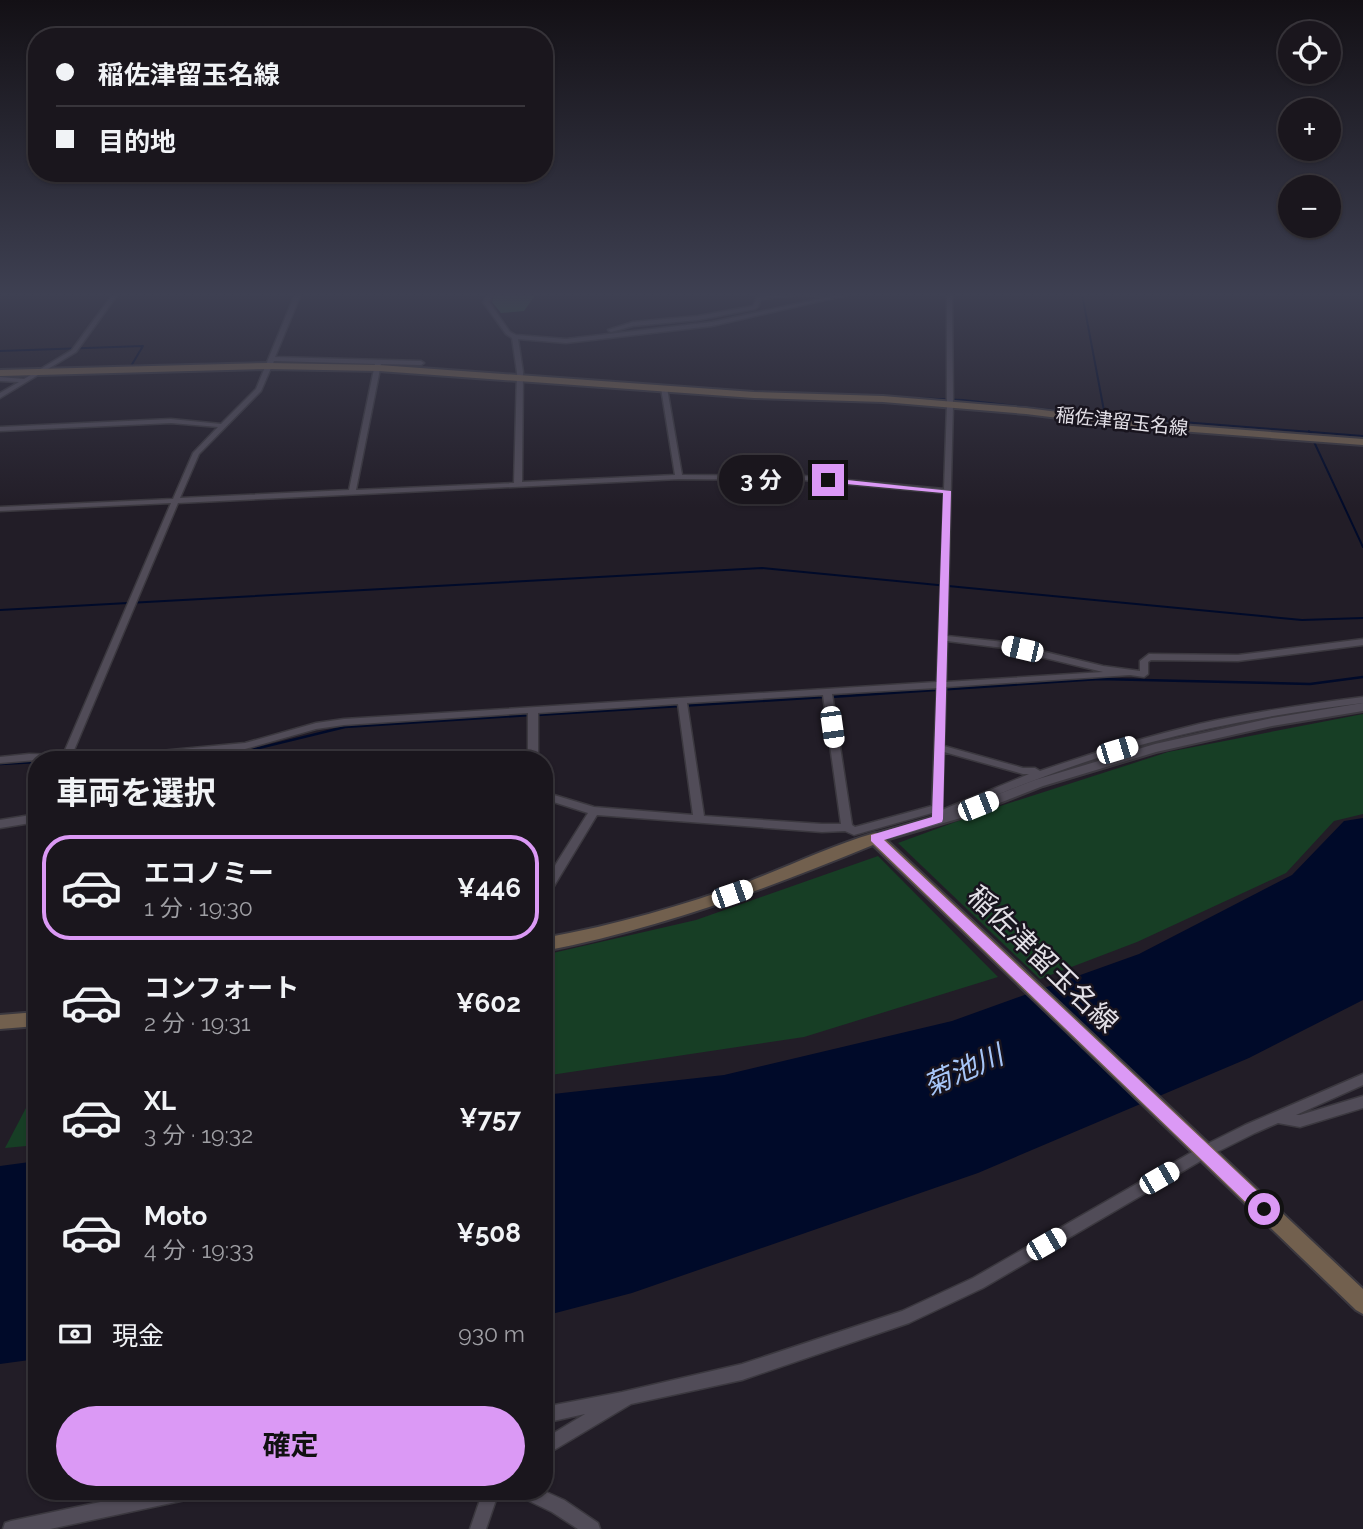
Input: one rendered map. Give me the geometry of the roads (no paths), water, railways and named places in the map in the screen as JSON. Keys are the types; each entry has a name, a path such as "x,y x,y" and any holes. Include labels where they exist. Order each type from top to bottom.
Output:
{"main road":[{"name":"稲佐津留玉名線","path":"0,373 209,365"},
{"name":"稲佐津留玉名線","path":"385,365 520,374 664,388 950,401 1140,425 1363,442"},
{"name":"稲佐津留玉名線","path":"881,844 1363,1303"},
{"path":"553,943 666,916 881,844"},
{"path":"0,1022 28,1020"}],"street":[{"path":"0,396 51,365"},
{"path":"68,751 196,453 259,390 268,365"},
{"path":"352,492 379,365"},
{"path":"518,365 518,484"},
{"path":"937,814 943,687 950,365"},
{"path":"0,379 27,380"},
{"path":"664,388 679,477"},
{"path":"0,429 172,421 224,426"},
{"path":"0,509 679,477 804,478 947,491"},
{"path":"944,638 1004,645 1127,673"},
{"path":"192,751 245,746 317,726 344,722 533,713 1144,674 1144,661 1150,657 1238,658 1363,642"},
{"path":"827,695 847,827"},
{"path":"881,844 937,814 1047,771 1163,736 1231,719 1363,699"},
{"path":"683,704 699,819"},
{"path":"553,798 594,811 822,828 847,827 855,831 937,814 1155,748 1262,724 1363,707"},
{"path":"533,713 533,751"},
{"path":"941,748 1023,771 1047,771"},
{"path":"0,760 28,757"},
{"path":"553,878 594,811"},
{"path":"0,824 28,819"},
{"path":"553,1413 742,1372 904,1318 978,1283 1200,1147 1363,1079"},
{"path":"1276,1117 1300,1121 1363,1102"},
{"path":"553,1443 628,1397"},
{"path":"11,1529 148,1500"},
{"path":"478,1529 488,1500"},
{"path":"546,1500 592,1529"}],"water":[{"name":"菊池川","path":"1363,818 1363,1000 1249,1058 978,1173 632,1293 553,1314 553,1094 724,1075 952,1021 1139,954 1292,875 1344,821"},
{"path":"28,1162 28,1360 0,1364 0,1166"}],"waterway":[{"path":"131,365 154,365"},
{"path":"389,365 737,391 963,400 1105,416"},
{"path":"1095,365 1105,416"},
{"path":"1105,416 1309,432"},
{"path":"1309,432 1363,436"},
{"path":"1309,432 1363,547"},
{"path":"0,610 762,568 1302,620 1363,618"},
{"path":"831,697 1099,679 1310,684 1363,677"},
{"path":"537,715 824,697"},
{"path":"247,751 345,727 531,715"},
{"path":"0,764 28,762"}]}
